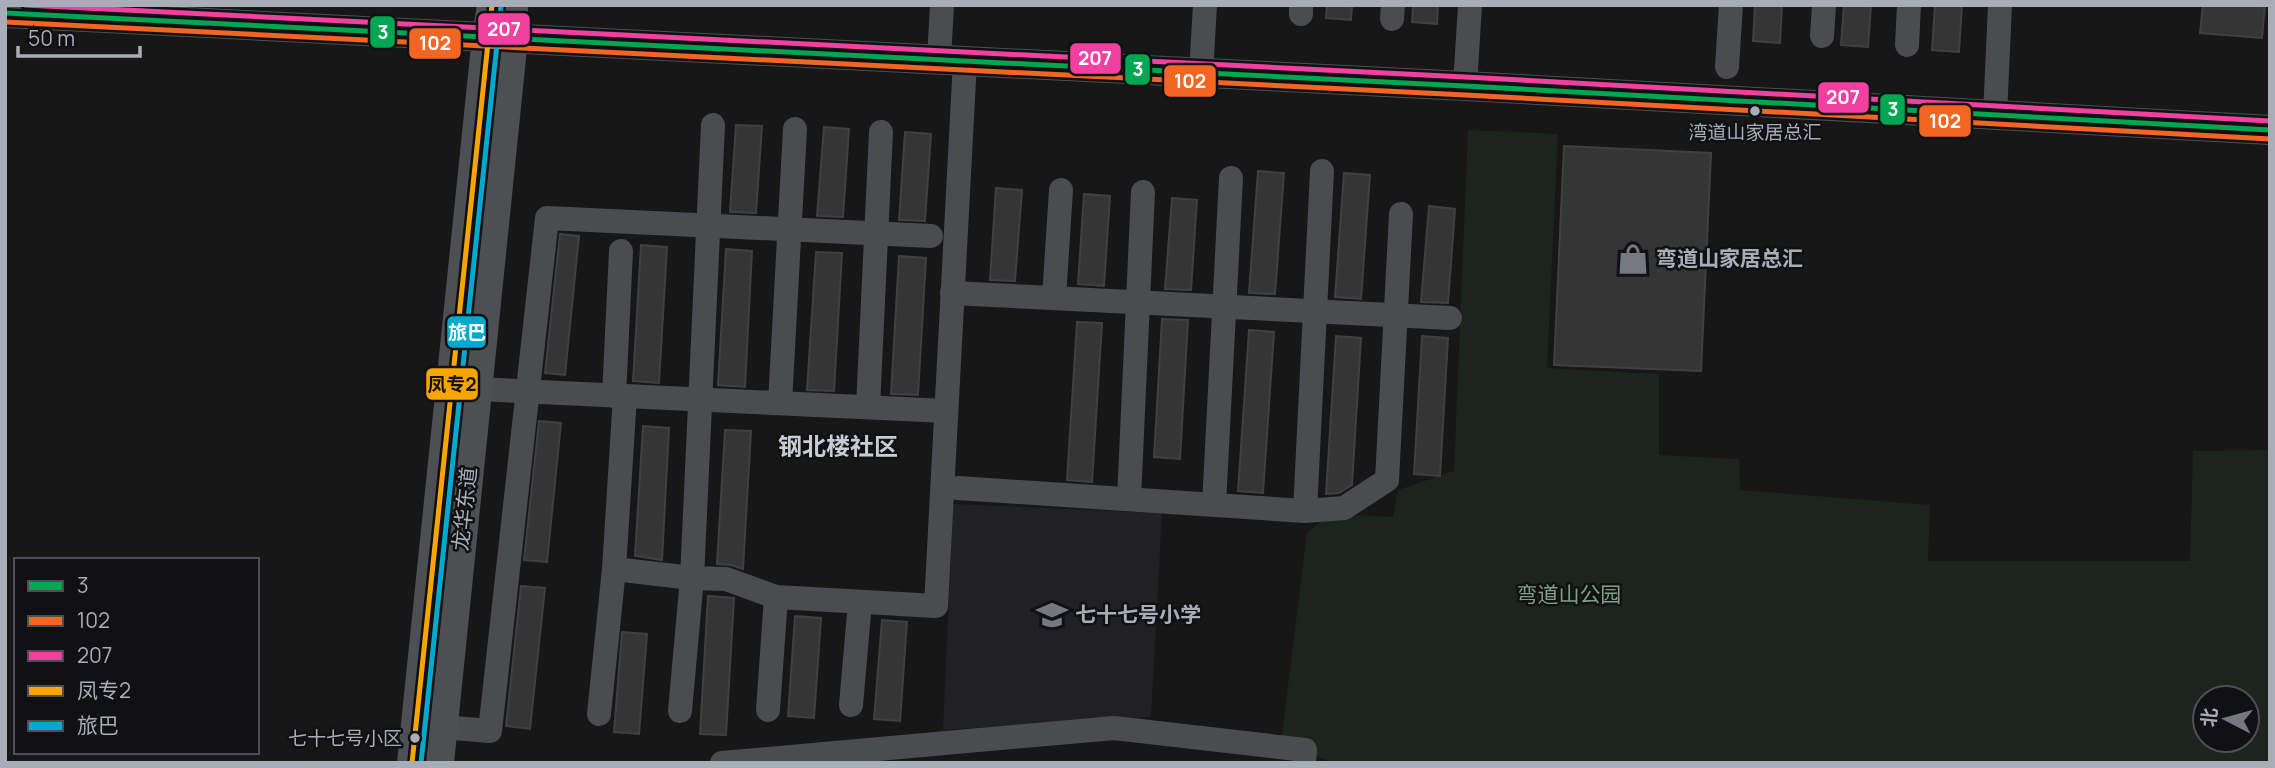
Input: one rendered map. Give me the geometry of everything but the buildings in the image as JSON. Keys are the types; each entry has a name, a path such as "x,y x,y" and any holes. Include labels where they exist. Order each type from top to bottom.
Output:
{"main road":[{"name":"龙华东道","path":"439,763 477,389 500,38 492,5"},
{"name":"龙华东道","path":"412,763 500,38 513,5"},
{"path":"5,13 1465,86 2270,130"}],"street":[{"path":"478,5 500,38 520,5"},
{"path":"614,569 726,579 776,597 936,606 952,293 952,60 942,5"},
{"path":"1201,73 1205,5"},
{"path":"1465,86 1470,5"},
{"path":"1727,67 1731,5"},
{"path":"1822,36 1824,5"},
{"path":"1907,45 1909,5"},
{"path":"1995,115 2000,5"},
{"path":"680,711 692,578 713,125"},
{"path":"780,403 795,130"},
{"path":"868,407 881,132"},
{"path":"1305,510 1321,172"},
{"path":"1214,505 1231,178"},
{"path":"1054,298 1060,190"},
{"path":"1129,499 1143,192"},
{"path":"958,488 1305,510 1343,508 1387,480 1401,214"},
{"path":"442,727 490,731 547,218 931,236"},
{"path":"599,715 614,569 621,251"},
{"path":"952,293 1450,318"},
{"path":"477,389 946,411"},
{"path":"768,710 776,597"},
{"path":"851,705 860,601"},
{"path":"722,763 1114,728 1305,750 1304,763"}],"shaded area":[{"name":"七十七号小学","path":"953,504 1162,513 1151,717 943,730"}],"green space":[{"name":"弯道山公园","path":"1468,130 1558,134 1547,368 1659,374 1659,455 1739,459 1740,490 1930,505 1928,561 2190,561 2193,451 2270,450 2270,763 1334,763 1281,742 1307,533 1329,514 1393,517 1398,490 1454,471"}],"transit line":[{"name":"207","path":"25,5 1465,77 2270,121"},
{"name":"凤专2","path":"412,763 492,5"},
{"name":"旅巴","path":"421,763 501,6"},
{"name":"3","path":"5,13 1465,86 2270,130"},
{"name":"102","path":"5,22 1465,95 2270,139"}],"place":[{"name":"湾道山家居总汇","path":"1755,111"},
{"name":"弯道山家居总汇","path":"1633,259"},
{"name":"七十七号小学","path":"1052,615"},
{"name":"七十七号小区","path":"415,738"}],"district":[{"name":"钢北楼社区","path":"838,447"}]}
